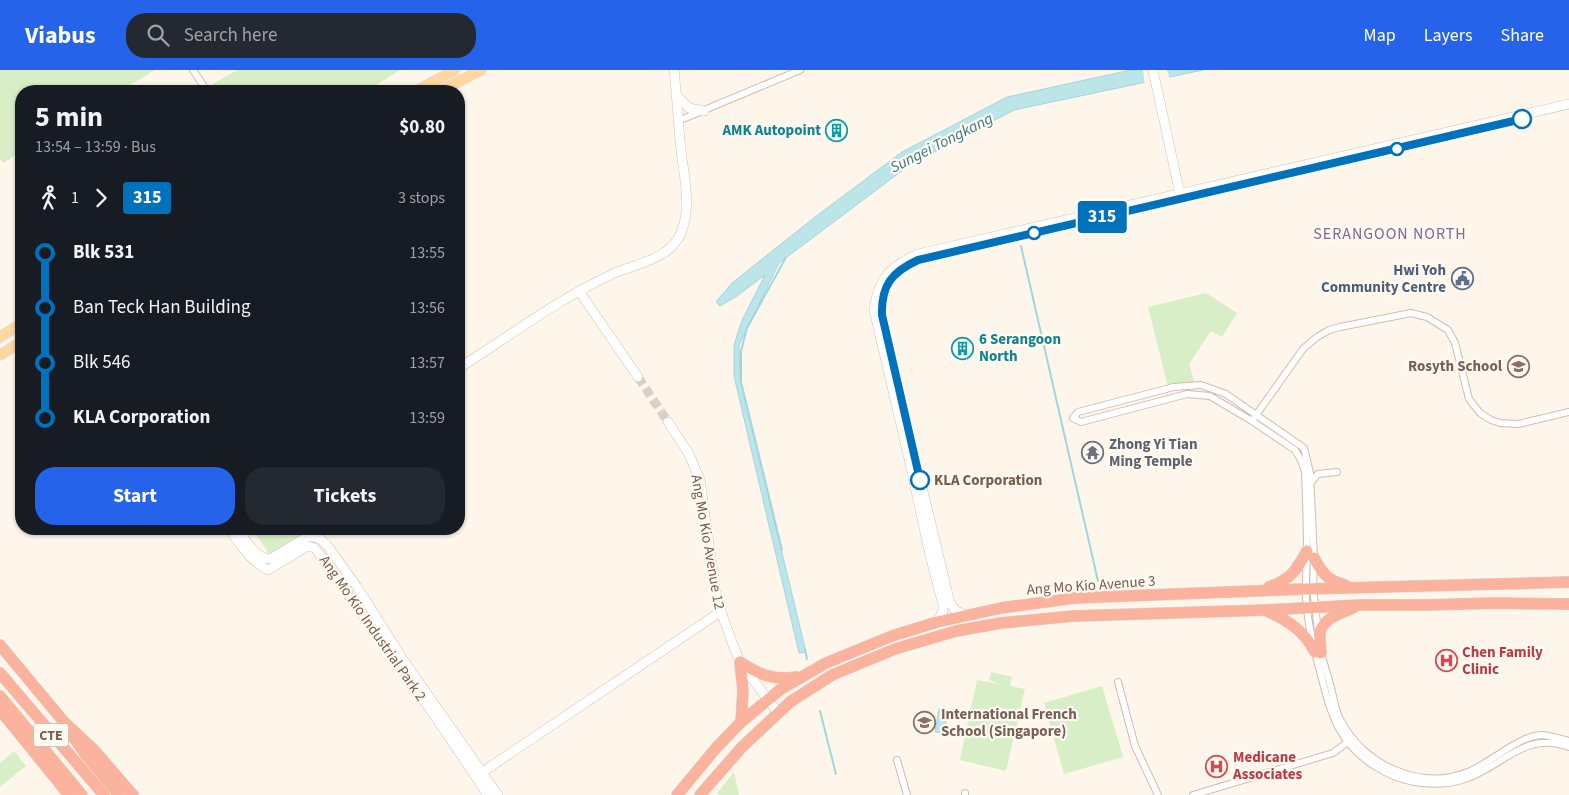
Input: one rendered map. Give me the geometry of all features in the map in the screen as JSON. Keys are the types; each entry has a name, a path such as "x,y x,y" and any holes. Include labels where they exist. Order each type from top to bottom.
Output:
{"highway":[{"path":"1260,591 1280,583 1291,576 1310,555 1333,582 1359,588"},
{"name":"Ang Mo Kio Avenue 3","path":"677,795 716,748 741,722 781,689 800,677 826,663 892,636 965,615 1074,598 1568,581"},
{"path":"1175,612 1179,607 1176,594"},
{"name":"Ang Mo Kio Avenue 3","path":"701,795 742,747 790,702 832,675 895,649 956,631 1001,623 1074,616 1362,606 1425,606 1495,602 1567,604"},
{"path":"1318,652 1320,632 1325,624 1335,616 1362,606"},
{"path":"1266,610 1299,629 1318,652"},
{"path":"0,645 64,722 86,755 119,795"},
{"path":"740,662 754,672 774,678 800,677"},
{"path":"740,662 743,691 741,722"},
{"name":"CTE","path":"0,673 104,795"},
{"name":"CTE","path":"0,696 82,795"},
{"path":"0,710 69,795"},
{"path":"64,722 94,750 133,795"}],"main road":[{"path":"425,85 442,73 455,70"},
{"path":"452,85 482,70"},
{"path":"0,337 15,328"},
{"path":"0,355 15,346"}],"street":[{"path":"193,70 203,85"},
{"path":"465,364 579,291 615,273 660,256 671,248 680,234 685,221 687,199 674,70"},
{"path":"678,121 800,70"},
{"path":"1153,70 1183,196"},
{"path":"1158,70 1160,94"},
{"path":"676,94 689,108 704,111"},
{"path":"965,615 956,610 950,602 882,315 884,289 899,270 918,260 1569,104"},
{"path":"937,622 943,611 943,605 928,551 874,310 878,293 885,278 896,265 918,254 1569,109"},
{"path":"579,291 638,377"},
{"path":"1254,418 1303,350 1317,337 1329,330 1411,313 1427,317 1448,330 1455,343 1469,399 1480,413 1491,420 1500,423 1518,424 1569,413"},
{"path":"1310,555 1305,472 1301,460 1295,450 1254,418 1226,394 1201,385 1174,388 1078,412 1073,418 1081,422 1187,394 1210,396 1254,418 1304,448 1311,482 1310,555 1309,589 1318,652 1338,714 1350,740 1362,757 1393,776 1428,783 1450,783 1528,744 1547,742 1569,747"},
{"path":"1090,409 1092,419"},
{"name":"Ang Mo Kio Avenue 12","path":"668,422 690,454 700,480 720,612 740,662 778,713"},
{"path":"1311,482 1318,474 1337,472"},
{"name":"Ang Mo Kio Industrial Park 2","path":"233,535 247,555 259,566 268,570 308,546 315,548 479,774 498,795"},
{"name":"Ang Mo Kio Industrial Park 2","path":"242,535 261,558 270,559 305,538 312,536 320,539 327,545 357,587 479,774 488,795"},
{"path":"479,774 720,612"},
{"path":"1118,682 1135,746 1158,795"},
{"path":"1485,767 1525,739 1543,735 1569,741"},
{"path":"1193,795 1333,753 1350,740"},
{"path":"897,760 907,795"},
{"path":"701,795 711,794"}],"green space":[{"path":"0,70 155,70 130,85 15,85 15,156 3,163 0,158"},
{"path":"237,70 400,70 376,85 213,84"},
{"path":"1206,293 1237,313 1222,337 1211,331 1189,364 1196,387 1182,387 1169,391 1148,307"},
{"path":"256,535 304,535 270,555"},
{"path":"991,672 1012,677 1010,686 1025,689 1006,771 960,760 977,680 1000,684 989,680"},
{"path":"1102,686 1123,757 1064,774 1044,703"},
{"path":"14,751 26,766 0,787 0,763"},
{"path":"734,772 739,795 720,795 717,793"}],"water":[{"name":"Sungei Tongkang","path":"1131,70 1203,70 1014,110 911,164 779,263 739,345 740,379 806,652 799,653 734,376 734,345 742,320 765,275 720,306 716,302 732,283 815,217 902,152 1007,97"},
{"path":"939,709 948,711 944,733 935,732"}],"pier":[{"path":"1143,70 1167,70 1170,80 1145,85"}],"waterway":[{"path":"1021,246 1098,581"},
{"path":"782,550 741,382 741,351 747,328 785,259"},
{"path":"805,650 807,659"},
{"path":"820,711 836,774"}],"tunnel":[{"path":"638,377 668,422"}],"bus line":[{"name":"315","path":"920,480 882,315 884,289 899,270 918,260 1522,119"}],"place":[{"name":"AMK Autopoint","path":"837,130"},
{"name":"Hwi Yoh Community Centre","path":"1462,279"},
{"name":"6 Serangoon North","path":"963,348"},
{"name":"Rosyth School","path":"1518,366"},
{"name":"Zhong Yi Tian Ming Temple","path":"1093,453"},
{"name":"KLA Corporation","path":"920,480"},
{"name":"Chen Family Clinic","path":"1446,661"},
{"name":"International French School (Singapore)","path":"925,723"},
{"name":"Medicane Associates","path":"1217,766"}],"district":[{"name":"SERANGOON NORTH","path":"1390,233"}]}
